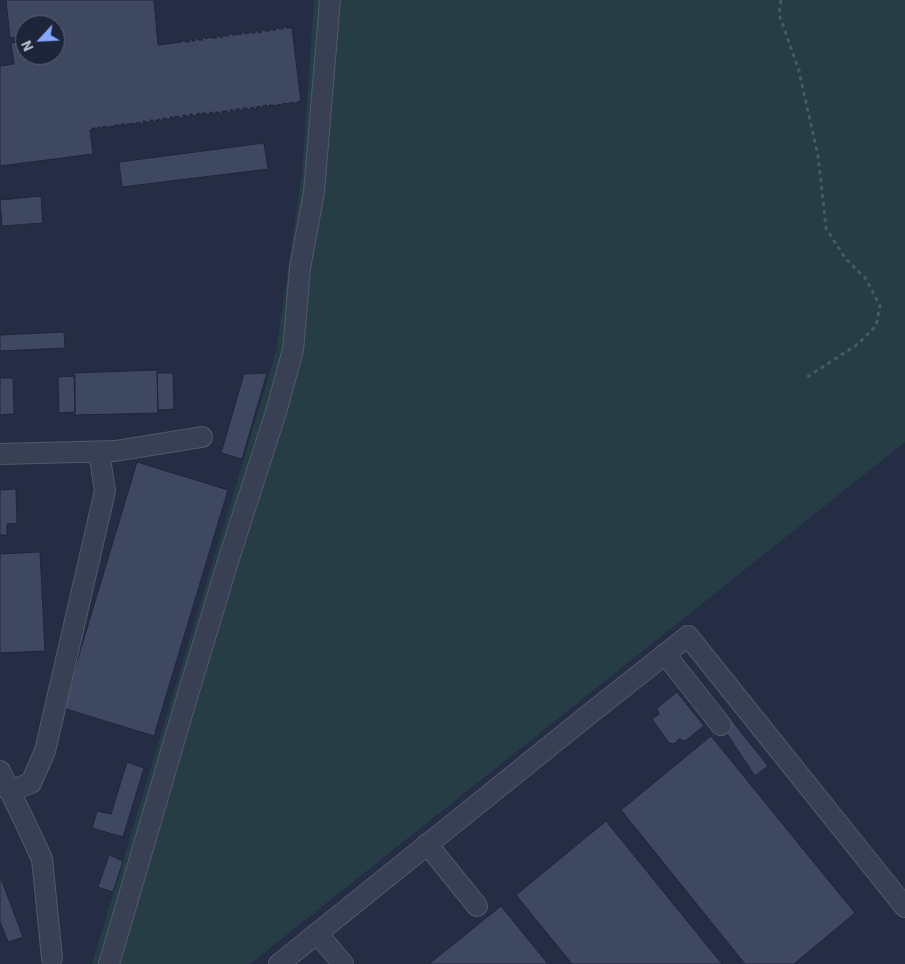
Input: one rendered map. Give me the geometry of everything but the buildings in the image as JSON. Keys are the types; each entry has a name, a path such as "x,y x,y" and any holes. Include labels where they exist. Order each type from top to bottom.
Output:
{"lane":[{"path":"109,964 185,704 276,412 293,350 300,268 314,192 330,0"},
{"path":"0,454 115,451 202,437"},
{"path":"9,791 31,782 44,751 105,491 99,452"},
{"path":"279,964 688,636 905,907"},
{"path":"665,654 721,725"},
{"path":"0,771 42,859 52,958"},
{"path":"427,844 477,906"},
{"path":"317,933 343,964"}],"path":[{"path":"780,0 779,14 800,71 818,156 826,228 845,258 866,279 880,306 876,326 858,344 804,379"}],"shaded area":[{"path":"314,0 905,0 905,442 250,964 92,964 276,352 302,173"}]}
